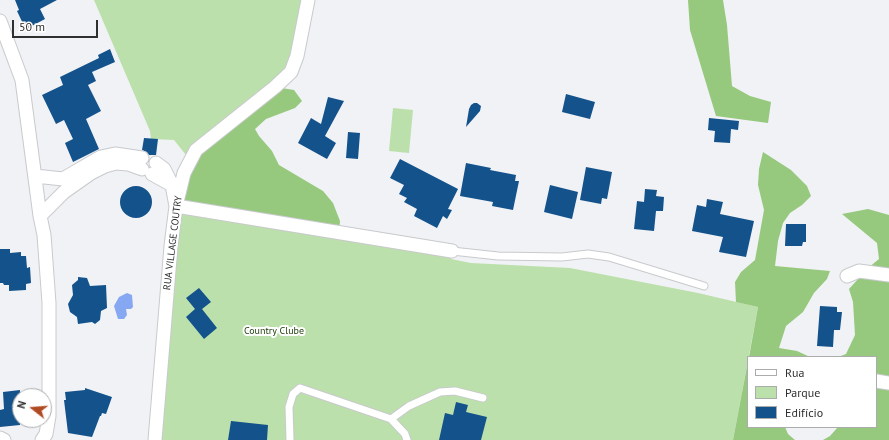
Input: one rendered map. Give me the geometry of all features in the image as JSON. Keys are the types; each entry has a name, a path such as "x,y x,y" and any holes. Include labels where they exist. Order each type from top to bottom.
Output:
{"street":[{"name":"RUA VILLAGE COUTRY","path":"155,440 170,254 176,206 184,173 196,150 275,87 291,72 297,56 308,0"},
{"path":"0,21 22,80 40,216 44,235 49,303 49,416 46,434 42,440"},
{"path":"35,176 62,179 101,157 115,154 164,170 172,185 176,206 452,251"},
{"path":"40,216 64,192 91,173 105,166 116,163 148,166"},
{"path":"847,276 859,271 889,275"},
{"path":"877,381 889,383"},
{"path":"0,438 4,440"}],"lane":[{"path":"452,251 498,256 562,257 588,254 609,257 704,286"},
{"path":"290,440 289,407 293,394 300,388 391,419 405,434 407,440"},
{"path":"391,419 409,406 440,392 455,391 483,398"}],"green space":[{"path":"94,0 308,0 291,72 190,160 174,140 151,139 150,131"},
{"path":"688,0 723,0 727,25 732,86 750,96 771,102 768,123 716,116 690,30"},
{"path":"275,87 294,90 302,101 295,108 266,119 255,129 272,151 279,165 323,191 333,203 340,221 339,233 176,206 190,160"},
{"path":"393,108 413,110 409,153 389,151"},
{"path":"763,152 791,170 807,186 811,196 802,205 790,213 783,223 778,241 775,266 830,271 827,279 814,293 803,312 786,326 779,348 797,351 808,356 749,356 758,307 736,302 735,282 741,272 755,260 764,210 758,185 759,169"},
{"name":"Country Clube","path":"176,206 452,251 451,259 471,263 570,268 698,293 758,307 749,356 747,356 747,366 733,440 155,440"},
{"path":"868,209 889,215 889,440 823,440 830,436 837,428 877,428 877,356 841,356 846,354 855,335 853,302 849,289 868,268 879,259 877,243 842,214"},
{"path":"747,366 747,428 785,428 788,434 795,440 733,440"}],"water":[{"path":"127,293 132,295 133,307 131,309 126,309 127,315 124,319 118,319 114,306 119,297"}],"building":[{"path":"15,0 57,0 40,9 45,19 28,28 27,26 25,28 17,11 19,10"},
{"path":"110,49 115,62 92,72 96,81 88,85 101,111 86,119 99,149 73,162 65,143 73,139 64,120 56,124 42,95 63,85 60,77 99,58 98,55"},
{"path":"566,94 595,102 590,119 562,112"},
{"path":"328,97 344,101 325,136 336,143 327,159 298,143 311,118 321,124"},
{"path":"474,103 481,106 480,111 466,127 469,109"},
{"path":"709,118 739,121 738,130 731,129 730,143 714,142 715,131 708,130"},
{"path":"348,132 360,133 358,159 346,158"},
{"path":"144,138 158,139 156,155 149,155 147,152 142,150"},
{"path":"400,159 458,189 448,209 452,210 447,219 443,216 437,228 414,216 417,209 404,202 407,198 399,194 404,185 390,178"},
{"path":"466,163 491,168 490,170 516,175 515,181 519,181 513,210 492,206 493,202 460,196"},
{"path":"586,167 612,172 607,199 602,198 601,204 580,200"},
{"path":"550,185 578,192 572,219 544,212"},
{"path":"133,186 139,186 149,193 152,202 151,208 145,215 139,218 133,218 123,211 120,205 120,199 127,189"},
{"path":"645,189 657,190 656,196 664,197 663,211 656,211 654,231 634,229 637,201 644,202"},
{"path":"707,199 723,202 720,214 754,221 746,257 719,252 723,237 692,231 697,205 706,207"},
{"path":"786,224 806,224 806,242 803,242 802,246 785,246"},
{"path":"0,249 10,249 10,253 21,252 21,256 26,256 27,268 30,267 31,283 26,284 26,290 9,291 9,285 0,283"},
{"path":"78,277 87,278 90,286 106,285 107,308 101,311 100,320 95,324 92,322 78,324 77,317 70,312 68,304 73,295 72,285 78,280"},
{"path":"199,288 211,302 202,309 217,328 204,339 186,317 195,309 186,298"},
{"path":"820,306 837,307 837,312 842,312 840,330 834,330 833,347 817,346"},
{"path":"85,388 112,397 106,414 102,413 100,416 92,437 68,433 64,400 66,400 65,392 85,390"},
{"path":"12,391 12,426 0,427 0,410 4,409 3,392"},
{"path":"456,402 468,405 466,412 487,417 481,440 439,440 445,413 453,415"},
{"path":"231,421 268,425 267,440 228,440"}]}
